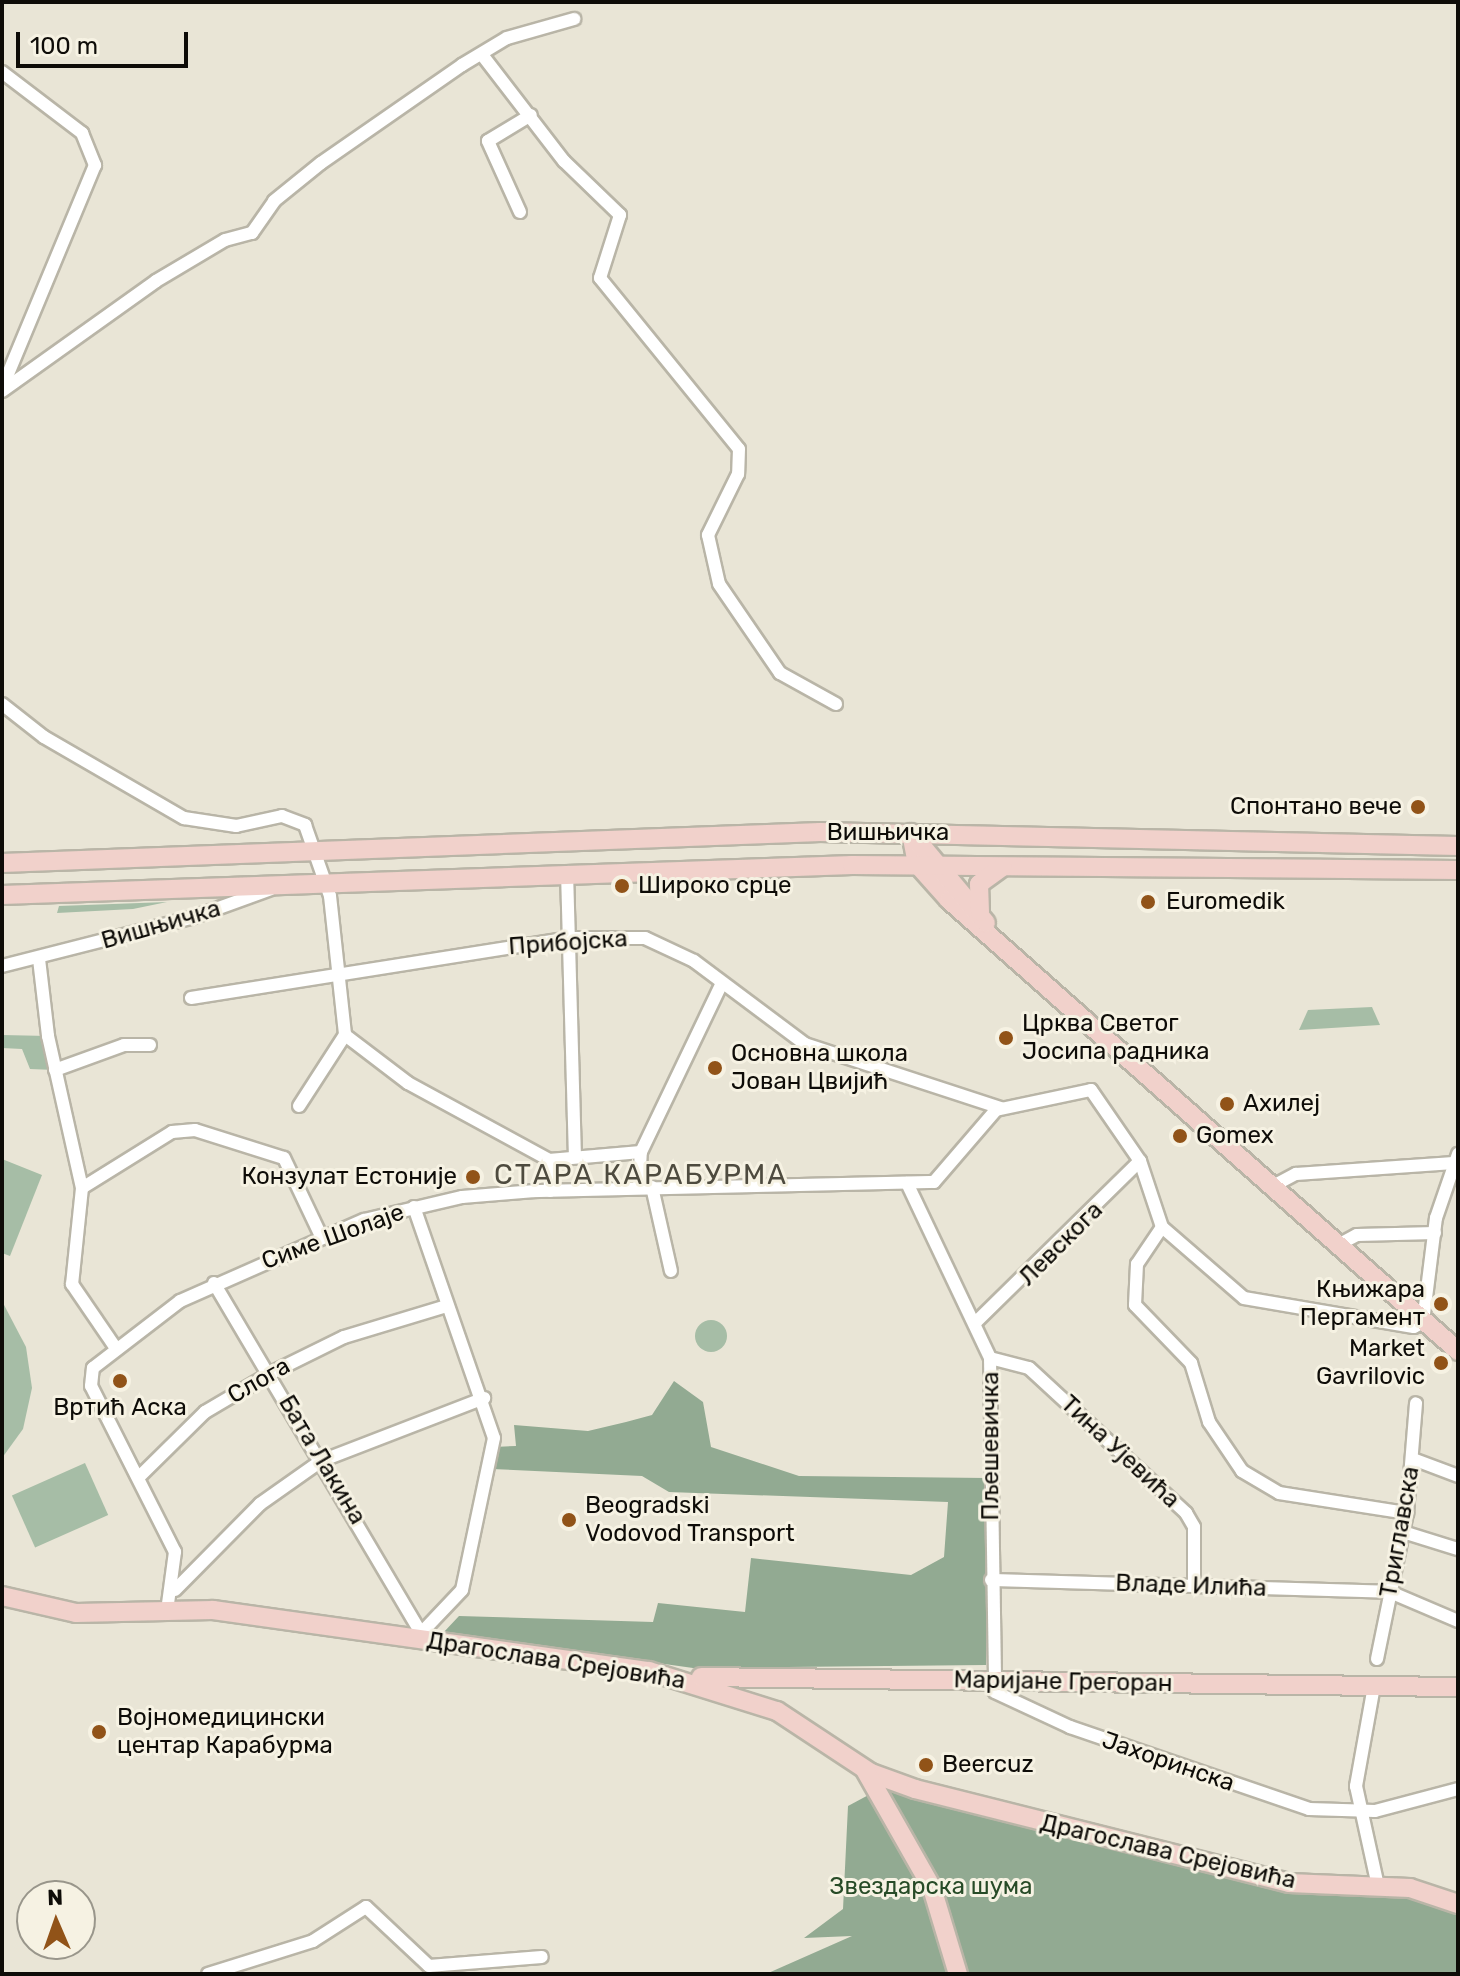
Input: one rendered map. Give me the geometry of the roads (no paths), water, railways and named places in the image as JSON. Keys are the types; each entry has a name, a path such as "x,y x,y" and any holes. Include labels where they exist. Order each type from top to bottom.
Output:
{"main road":[{"name":"Вишњичка","path":"2,863 318,848 911,833 1458,846"},
{"path":"911,833 917,864 1019,962 1458,1350"},
{"path":"911,833 942,865 1019,962"},
{"name":"Вишњичка","path":"2,895 327,879 917,864 1458,870"},
{"path":"982,918 977,889 1003,866"},
{"name":"Драгослава Срејовића","path":"2,1596 64,1612 167,1611 423,1635 668,1675 792,1718 865,1770 1112,1842 1289,1883 1378,1886 1458,1904"},
{"name":"Маријане Грегоран","path":"668,1675 1458,1687"},
{"path":"865,1770 932,1888 958,1974"}],"street":[{"path":"2,389 169,273 252,233 274,201 321,163 507,38 574,19"},
{"path":"483,56 564,161 620,215 600,278 739,449 738,474 708,535 719,584 780,673 836,704"},
{"path":"2,72 82,133 95,165 2,389"},
{"path":"520,212 488,141 531,115"},
{"path":"2,704 156,806 219,825 291,817 318,848 327,879 335,970 345,1035 299,1106"},
{"path":"567,872 575,1154"},
{"name":"Вишњичка","path":"2,966 39,959 204,914 267,892 275,881"},
{"name":"Прибојска","path":"191,998 335,970 569,938 645,938 722,983 805,1044 1001,1108"},
{"path":"39,959 55,1070 82,1188 72,1284 115,1347"},
{"path":"671,1271 646,1187 641,1152 722,983"},
{"path":"345,1035 408,1083 549,1160 575,1154 641,1152"},
{"path":"55,1070 124,1045 150,1045"},
{"path":"1001,1108 1091,1090 1140,1161 1162,1227 1263,1307 1380,1325 1423,1322 1435,1233 1456,1158 1296,1174 1273,1186"},
{"name":"Симе Шолаје","path":"139,1477 90,1380 115,1347 214,1283 321,1236 414,1207 550,1191 907,1183 939,1179 1001,1108"},
{"path":"82,1188 172,1132 195,1130 284,1158 321,1236"},
{"path":"549,1160 550,1191"},
{"name":"Левскога","path":"976,1322 1140,1161"},
{"name":"Пљешевичка","path":"907,1183 976,1322 990,1358 990,1680"},
{"path":"414,1207 447,1306 484,1398 494,1447 477,1532 458,1597 423,1635"},
{"path":"1162,1227 1137,1264 1135,1305 1191,1363 1209,1422 1242,1471 1279,1493 1407,1513"},
{"path":"1338,1245 1357,1235 1435,1233"},
{"name":"Бата Лакина","path":"214,1283 271,1373 423,1635"},
{"name":"Слога","path":"139,1477 205,1412 271,1373 344,1337 447,1306"},
{"name":"Тина Ујевића","path":"990,1358 1029,1368 1186,1513 1194,1529 1194,1586"},
{"path":"175,1590 260,1504 321,1461 484,1398"},
{"name":"Триглавска","path":"1377,1659 1407,1513 1416,1403"},
{"path":"1413,1459 1458,1476"},
{"path":"139,1477 173,1546 175,1590 167,1611"},
{"path":"1403,1532 1458,1549"},
{"name":"Владе Илића","path":"991,1580 1390,1592"},
{"path":"1390,1592 1458,1621"},
{"name":"Јахоринска","path":"990,1680 1004,1699 1183,1769 1309,1809 1361,1813 1458,1789"},
{"path":"1374,1686 1357,1761 1361,1813 1378,1886"},
{"path":"208,1974 313,1941 366,1907 429,1966 542,1957"}],"place":[{"name":"Спонтано вече","path":"1418,807"},
{"name":"Широко срце","path":"622,886"},
{"name":"Euromedik","path":"1148,902"},
{"name":"Црква Светог Јосипа радника","path":"1006,1038"},
{"name":"Основна школа Јован Цвијић","path":"715,1068"},
{"name":"Ахилеј","path":"1227,1104"},
{"name":"Gomex","path":"1180,1136"},
{"name":"Конзулат Естоније","path":"473,1177"},
{"name":"Књижара Пергамент","path":"1441,1304"},
{"name":"Market Gavrilovic","path":"1441,1363"},
{"name":"Вртић Аска","path":"120,1381"},
{"name":"Beogradski Vodovod Transport","path":"569,1520"},
{"name":"Војномедицински центар Карабурма","path":"99,1732"},
{"name":"Beercuz","path":"926,1765"}],"district":[{"name":"СТАРА КАРАБУРМА","path":"641,1175"}],"park label":[{"name":"Звездарска шума","path":"931,1887"}]}
